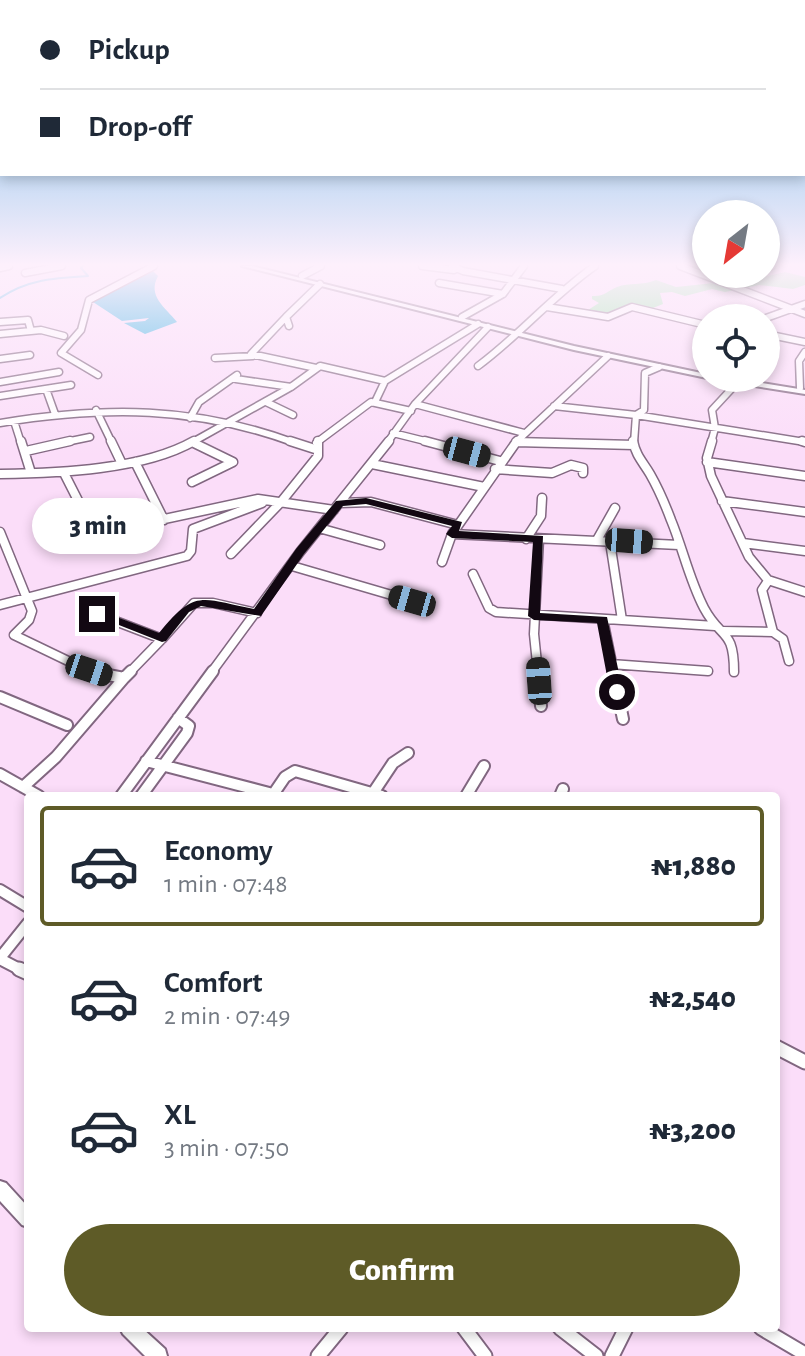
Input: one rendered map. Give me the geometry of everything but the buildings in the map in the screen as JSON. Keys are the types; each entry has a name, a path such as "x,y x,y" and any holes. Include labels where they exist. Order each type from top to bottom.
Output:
{"main road":[{"path":"501,329 692,372"},
{"path":"506,329 608,356 692,371"},
{"path":"780,385 803,387"},
{"path":"0,1189 24,1215"},
{"path":"133,1332 158,1356"}],"street":[{"path":"81,329 61,353 98,375"},
{"path":"253,356 254,350 274,329"},
{"path":"375,402 385,381 469,329"},
{"path":"124,792 393,433 486,329"},
{"path":"478,366 513,340 519,329"},
{"path":"0,334 31,331 60,332 64,336"},
{"path":"780,337 805,342"},
{"path":"803,387 799,361 805,352"},
{"path":"0,359 30,355"},
{"path":"215,358 253,356 316,368"},
{"path":"442,562 452,534 516,442 608,356"},
{"path":"0,474 64,473 172,454 266,402 321,366 385,381"},
{"path":"636,415 644,410 645,373 659,367"},
{"path":"0,382 59,372"},
{"path":"190,418 199,402 236,377 291,387"},
{"path":"0,396 71,385"},
{"path":"46,389 55,414"},
{"path":"726,392 712,410 717,427 707,462 722,501 757,570 768,581 805,592"},
{"path":"266,402 293,415"},
{"path":"231,554 281,502 318,456 316,443 368,403 413,408 524,433"},
{"path":"554,406 636,415 805,442"},
{"path":"96,410 122,464"},
{"path":"0,423 96,410 232,422 318,450"},
{"path":"636,415 634,445 641,465 648,470 672,521 690,579 719,629 728,635 734,651 734,672"},
{"path":"14,421 31,473"},
{"path":"393,433 498,465 552,473 575,466 583,468 583,473"},
{"path":"26,451 90,437"},
{"path":"516,442 634,445"},
{"path":"192,482 233,462 194,443"},
{"path":"135,462 164,520"},
{"path":"707,462 805,476"},
{"path":"372,464 484,487"},
{"path":"64,473 95,530 110,533 247,501 269,500 337,507 371,502 458,525"},
{"path":"526,539 541,516 542,498"},
{"path":"0,605 187,556 191,551 193,529 269,500"},
{"path":"722,501 805,512"},
{"path":"597,540 615,508"},
{"path":"319,528 380,545"},
{"path":"0,532 31,615 14,635 17,639 89,670 117,679 124,678"},
{"path":"452,534 679,545"},
{"path":"539,539 534,616 541,706"},
{"path":"610,542 622,620"},
{"path":"743,543 805,551"},
{"path":"292,566 412,601"},
{"path":"473,574 489,608 496,612 773,632 783,639 789,661"},
{"path":"768,581 762,590 773,632"},
{"path":"23,787 56,757 185,610 199,602 257,613"},
{"path":"97,614 162,639"},
{"path":"603,619 623,719"},
{"path":"611,664 708,671"},
{"path":"0,697 67,725"},
{"path":"144,792 187,733 189,726 178,718"},
{"path":"377,792 393,763 408,753"},
{"path":"146,761 261,792"},
{"path":"468,792 484,766"},
{"path":"275,792 295,771 365,792"},
{"path":"0,774 32,792"},
{"path":"0,890 24,905"},
{"path":"24,928 0,958 24,971"},
{"path":"780,1049 805,1062"},
{"path":"318,1356 338,1332"},
{"path":"467,1332 485,1356"},
{"path":"565,1332 596,1356"},
{"path":"612,1356 624,1332"},
{"path":"768,1332 805,1354"}],"water":[{"path":"136,329 158,329 145,334"}],"route":[{"path":"97,614 162,639 194,603 221,604 257,613 300,552 340,503 366,501 458,525 452,534 539,539 534,616 603,619 617,692"}]}
